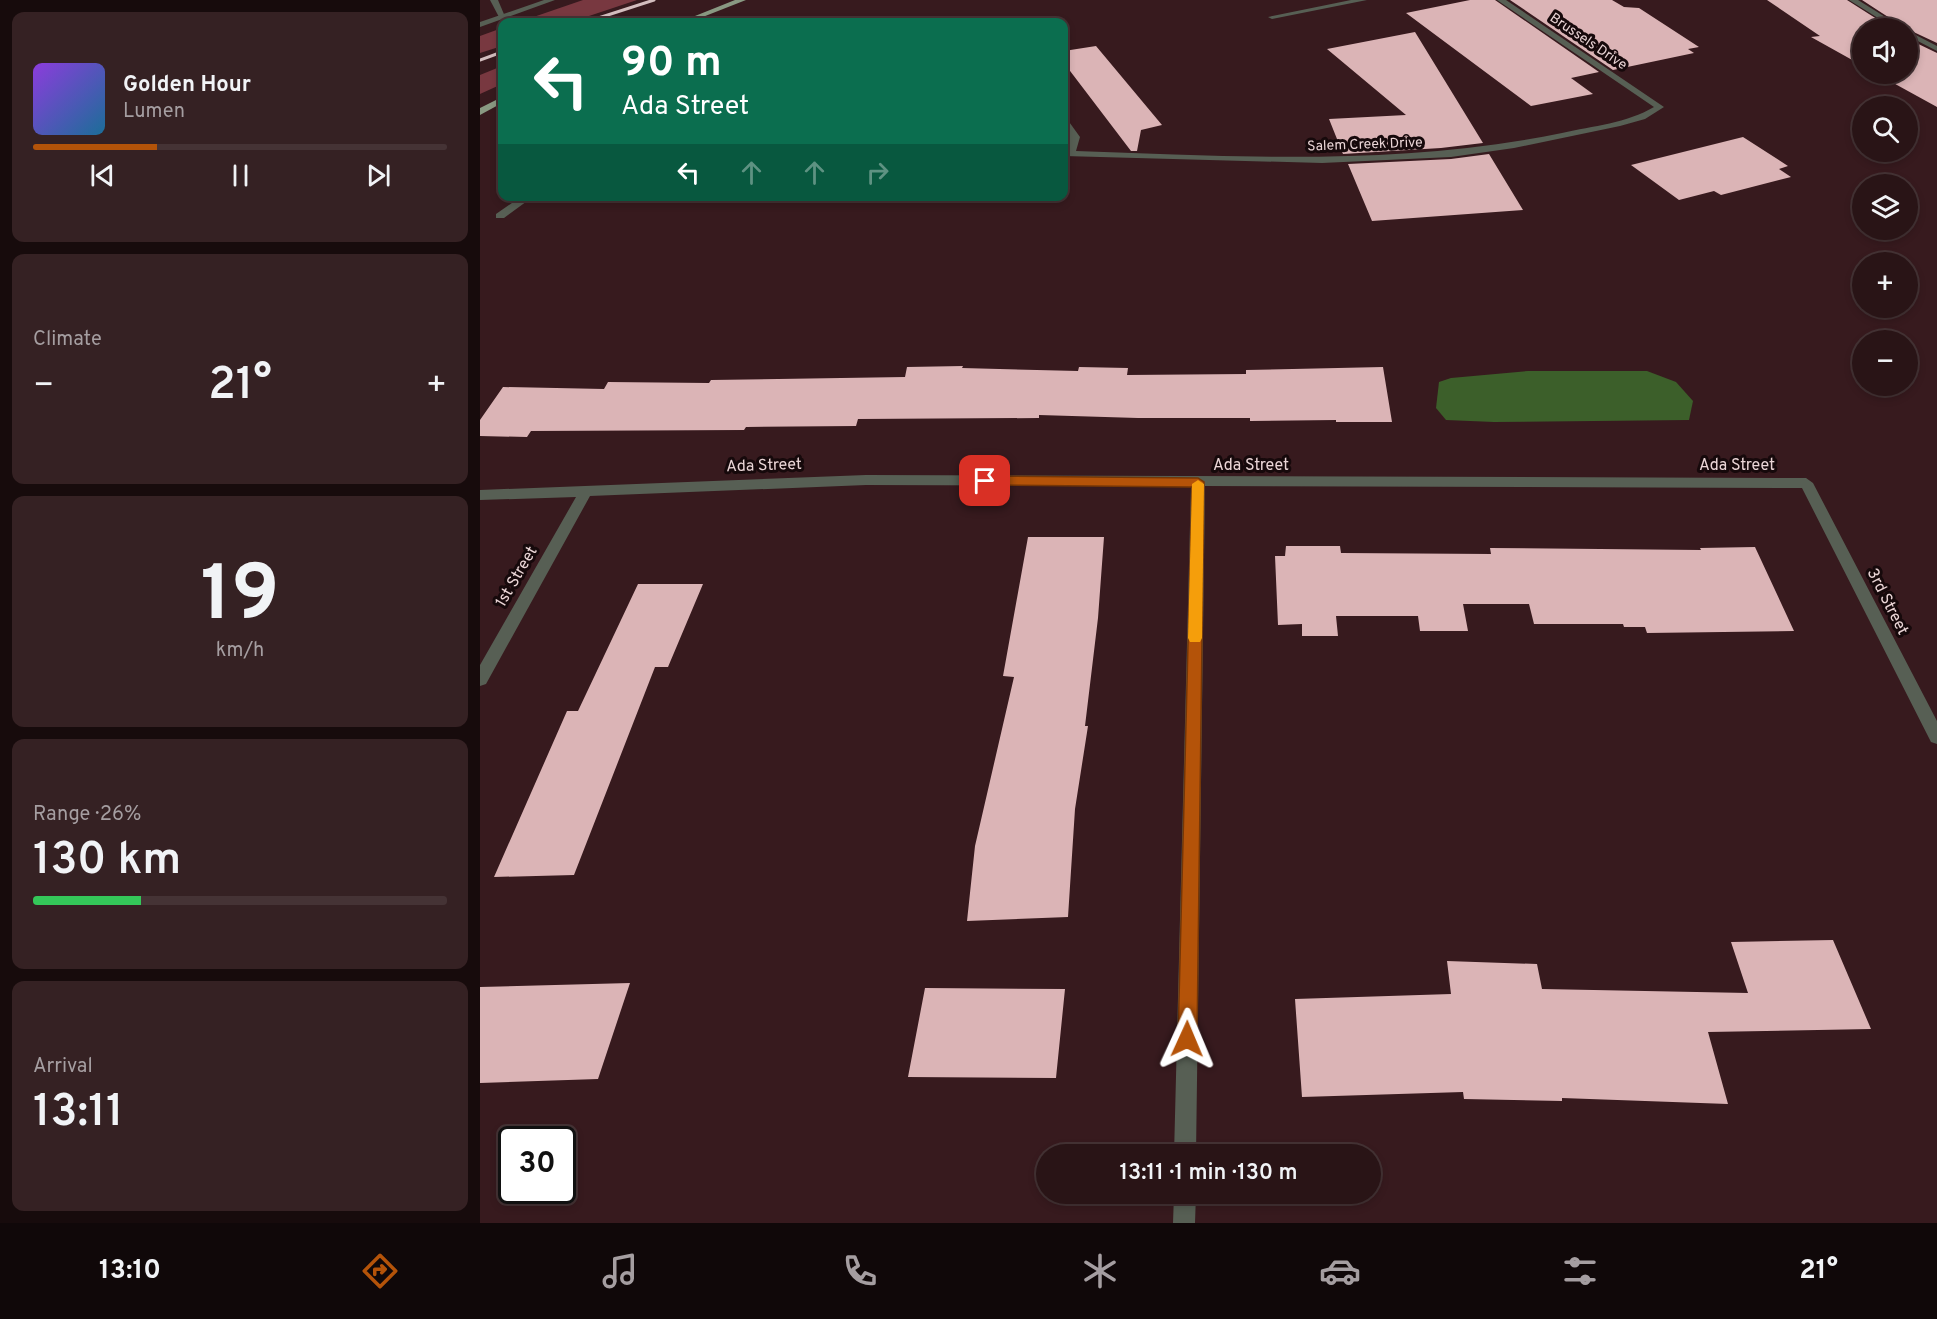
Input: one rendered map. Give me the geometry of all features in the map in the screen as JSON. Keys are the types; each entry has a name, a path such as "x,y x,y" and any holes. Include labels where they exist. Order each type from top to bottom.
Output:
{"main road":[{"path":"695,18 742,0"},
{"path":"480,112 498,102"}],"street":[{"path":"494,0 503,17"},
{"path":"500,18 551,0"},
{"path":"1272,17 1364,0"},
{"name":"Brussels Drive","path":"1502,0 1660,107"},
{"path":"1853,0 1883,18"},
{"path":"480,25 498,19"},
{"path":"1918,39 1937,49"},
{"name":"Salem Creek Drive","path":"1068,154 1254,160 1401,159 1508,147 1550,139 1652,113 1660,107"},
{"path":"1068,127 1075,137 1068,152"},
{"path":"500,216 522,201"},
{"name":"Ada Street","path":"480,495 866,480 1806,483"},
{"path":"1185,1144 1198,482"},
{"name":"3rd Street","path":"1806,483 1937,737"},
{"name":"1st Street","path":"480,679 586,492"},
{"path":"1184,1223 1185,1204"}],"shaded area":[{"path":"583,0 637,0 583,18 531,18"},
{"path":"498,29 498,47 480,53 480,36"},
{"path":"498,68 498,86 480,94 480,75"},
{"path":"1528,371 1647,371 1676,382 1693,401 1689,420 1494,422 1446,420 1436,408 1439,382 1451,378"}],"building":[{"path":"1470,0 1495,0 1599,72 1571,78 1593,94 1531,106 1406,13"},
{"path":"1510,0 1612,0 1624,7 1639,8 1699,47 1688,49 1694,53 1613,70"},
{"path":"1767,0 1847,0 1875,18 1852,18 1852,60 1811,37 1820,36"},
{"path":"1862,0 1937,0 1937,43 1918,34 1918,18 1890,18"},
{"path":"1415,32 1483,143 1343,154 1329,119 1406,115 1327,49"},
{"path":"1918,44 1937,53 1937,107 1895,84 1918,84"},
{"path":"1096,46 1162,125 1141,130 1137,151 1131,151 1068,68 1068,50"},
{"path":"1743,137 1788,166 1779,169 1791,177 1721,195 1714,191 1679,200 1631,165"},
{"path":"1489,154 1523,210 1372,221 1348,164 1451,159"},
{"path":"963,366 962,368 1078,371 1079,367 1128,368 1127,375 1246,374 1246,370 1383,367 1392,422 1250,421 1250,418 1039,415 1039,418 858,419 856,426 746,427 744,430 531,431 527,437 480,436 480,420 503,387 604,389 608,382 709,383 711,380 905,377 907,367"},
{"path":"1028,537 1104,537 1098,618 1085,726 1088,726 1075,809 1068,917 967,921 975,846 1014,677 1003,676"},
{"path":"1286,546 1340,546 1341,553 1491,554 1490,548 1701,550 1700,548 1755,547 1794,631 1647,633 1645,627 1624,627 1623,624 1534,624 1529,604 1463,604 1468,631 1420,631 1418,616 1336,616 1338,636 1302,636 1302,624 1278,625 1275,556 1285,556"},
{"path":"638,584 703,584 668,667 655,667 574,875 494,877 567,711 578,711"},
{"path":"1833,940 1871,1029 1708,1032 1728,1104 1562,1098 1562,1101 1464,1099 1463,1092 1302,1097 1295,999 1451,994 1447,961 1537,964 1542,989 1748,993 1731,942"},
{"path":"630,983 598,1079 480,1083 480,987"},
{"path":"925,988 1065,989 1056,1078 908,1077"}],"railway":[{"path":"598,18 654,0"},
{"path":"480,60 498,53"}],"slow traffic":[{"path":"1195,638 1198,484"}],"route":[{"path":"985,481 1198,482 1187,1039"}]}
